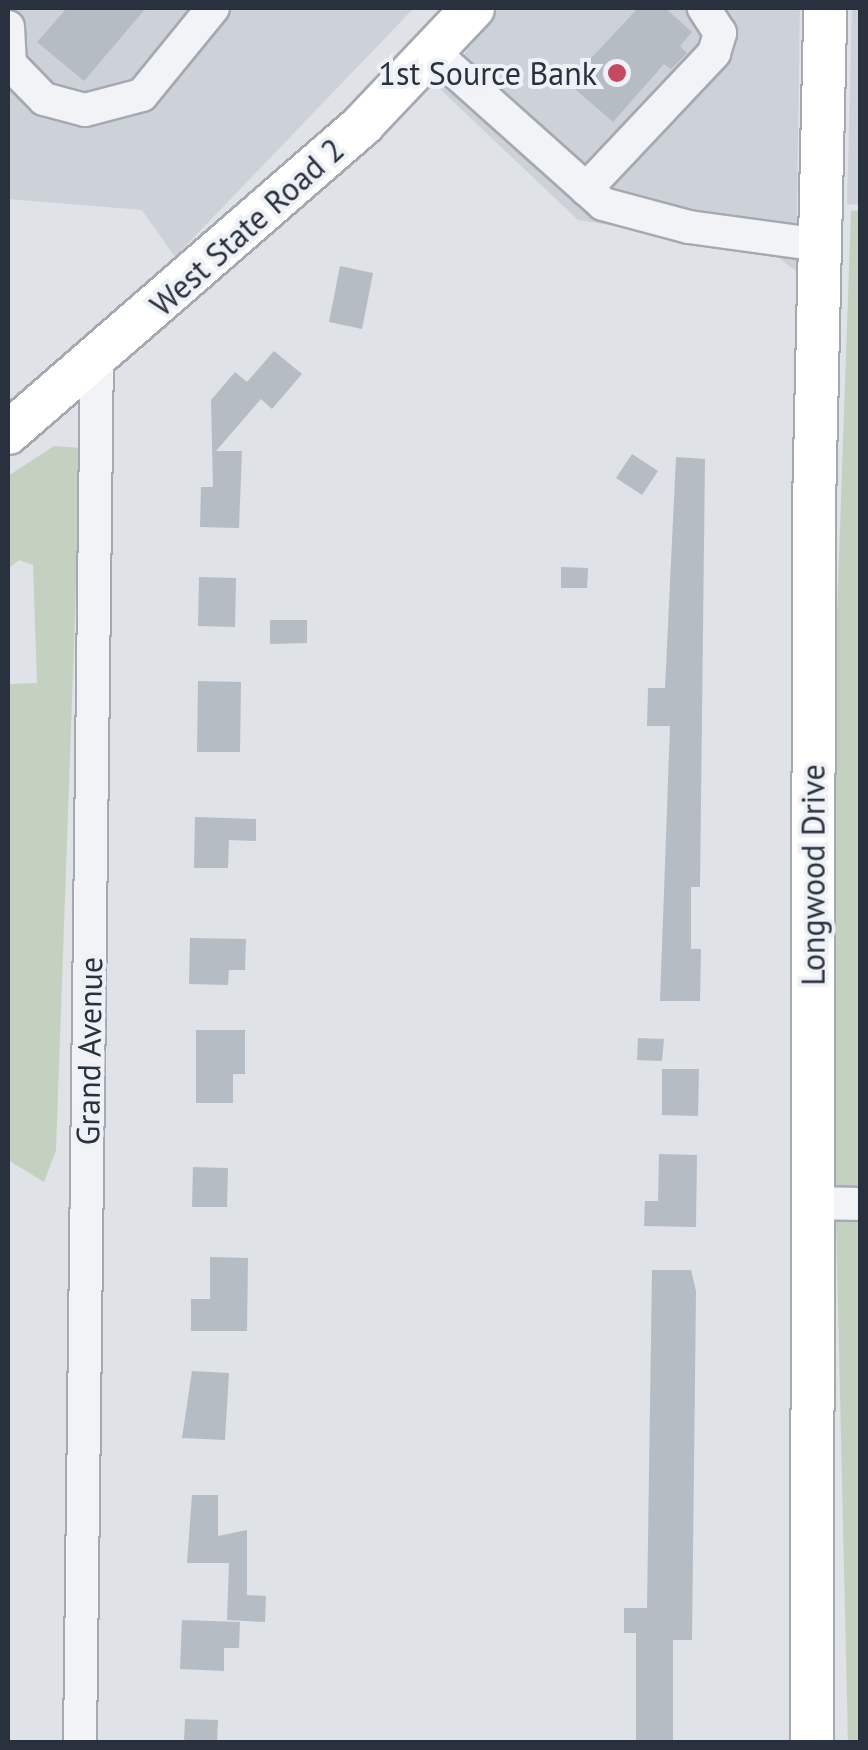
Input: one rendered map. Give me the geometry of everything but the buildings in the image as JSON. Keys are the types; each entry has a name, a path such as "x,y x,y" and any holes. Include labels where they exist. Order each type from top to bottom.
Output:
{"main road":[{"name":"West State Road 2","path":"8,433 335,150 473,8"},
{"name":"Longwood Drive","path":"812,1742 812,1203 825,8"}],"street":[{"path":"8,18 16,8"},
{"path":"8,27 10,64 44,99 85,110 142,95 213,8"},
{"path":"586,188 714,53 720,33 704,8"},
{"path":"432,51 604,204 689,228 820,245"},
{"name":"Grand Avenue","path":"80,1742 97,359"},
{"path":"812,1203 860,1204"}],"shaded area":[{"path":"8,8 414,8 175,257 142,210 8,199"},
{"path":"499,8 800,8 796,271 770,251 578,220 439,88"},
{"path":"852,8 860,8 860,205 847,204"}],"green space":[{"path":"860,210 860,1742 848,1742 828,873 851,211"},
{"path":"54,446 81,448 56,1150 44,1182 8,1160 8,684 37,683 33,565 19,560 8,569 8,476"}],"place":[{"name":"1st Source Bank","path":"617,73"}]}
